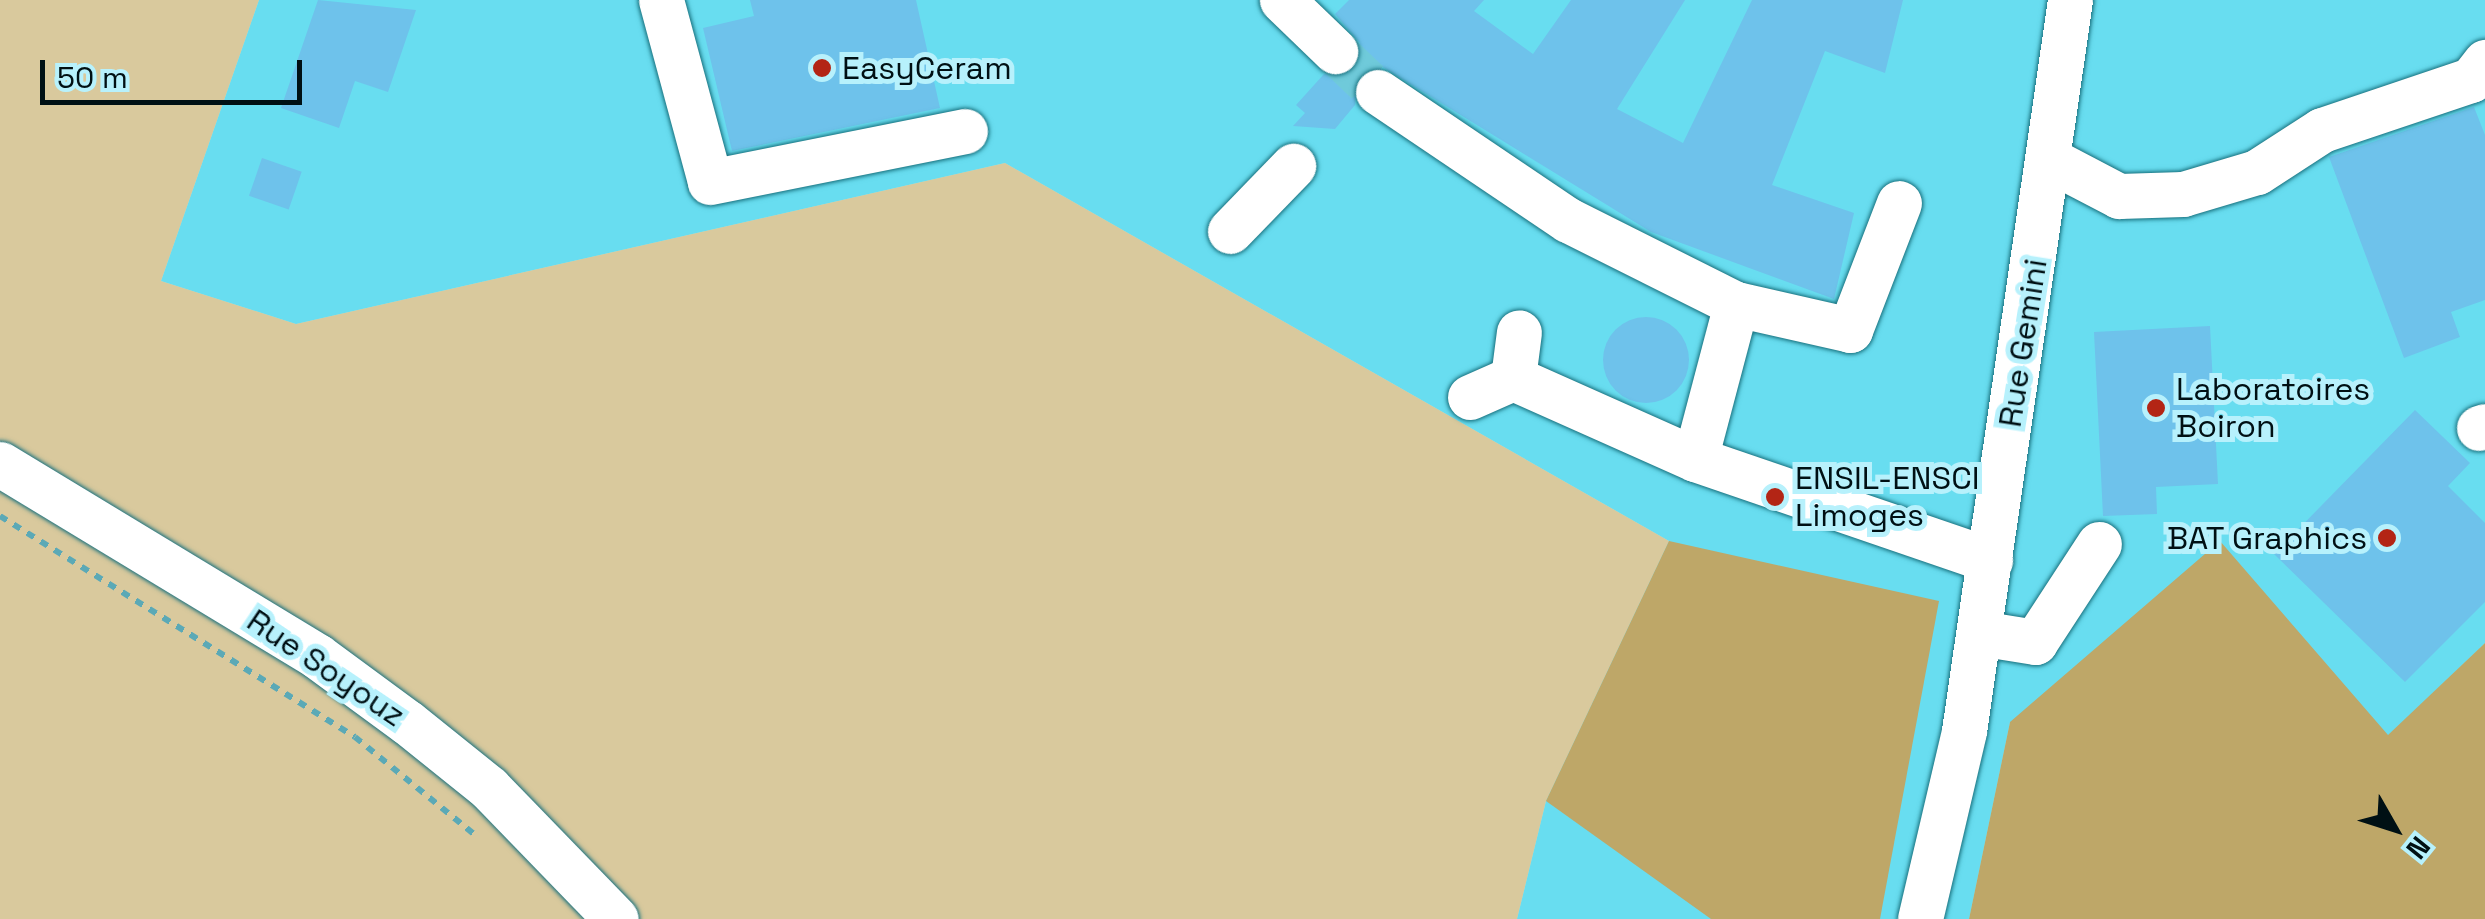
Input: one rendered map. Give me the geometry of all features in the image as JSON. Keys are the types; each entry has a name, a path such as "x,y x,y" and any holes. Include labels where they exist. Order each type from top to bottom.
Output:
{"street":[{"path":"661,0 710,182 966,131"},
{"path":"1282,0 1335,51"},
{"name":"Rue Gemini","path":"1920,919 1979,633 2070,0"},
{"path":"2050,160 2119,196 2184,194 2257,172 2322,130 2471,80 2485,62"},
{"path":"1378,92 1568,220 1736,304 1850,330 1899,203"},
{"path":"1230,232 1293,166"},
{"path":"1695,459 1736,304"},
{"path":"1514,378 1519,332"},
{"path":"1470,397 1514,378 1695,459 1990,560"},
{"name":"Rue Soyouz","path":"0,464 317,656 407,722 489,788 616,919"},
{"path":"1979,633 2035,642 2100,544"}],"path":[{"path":"0,516 355,737 481,840"}],"shaded area":[{"path":"0,0 259,0 161,281 296,324 1005,163 1669,541 1546,801 1517,919 0,919"},
{"path":"259,0 2485,0 2485,643 2388,736 2010,722 1969,919 1517,919 1546,801 1669,541 1005,163 296,324 161,281"},
{"path":"1669,541 1939,601 1880,919 1711,919 1546,801"},
{"path":"2220,541 2388,735 2485,643 2485,919 1969,919 2010,722"}],"building":[{"path":"318,0 416,10 388,92 355,81 339,128 281,108"},
{"name":"EasyCeram","path":"750,0 916,0 940,108 732,151 703,28 754,16"},
{"path":"1349,0 1484,0 1474,11 1533,54 1571,0 1685,0 1617,109 1683,143 1752,0 1903,0 1885,73 1825,51 1772,185 1854,213 1834,299 1651,232 1381,66 1357,77 1355,105 1335,129 1293,126 1305,113 1296,105 1324,74 1343,76 1360,58 1360,43 1335,14"},
{"path":"2474,107 2485,135 2485,300 2451,312 2460,337 2404,358 2329,157"},
{"path":"262,158 302,172 289,209 249,196"},
{"path":"1646,317 1676,330 1689,360 1676,390 1646,403 1616,390 1603,360 1616,330"},
{"name":"Laboratoires Boiron","path":"2210,326 2218,484 2156,487 2157,514 2103,516 2094,332"},
{"name":"BAT Graphics","path":"2415,410 2470,463 2448,486 2485,523 2485,602 2405,682 2274,554"}],"tunnel":[{"path":"1335,51 1378,92"}],"place":[{"name":"EasyCeram","path":"822,68"},
{"name":"Laboratoires Boiron","path":"2156,408"},
{"name":"ENSIL-ENSCI Limoges","path":"1775,497"},
{"name":"BAT Graphics","path":"2387,538"}]}
